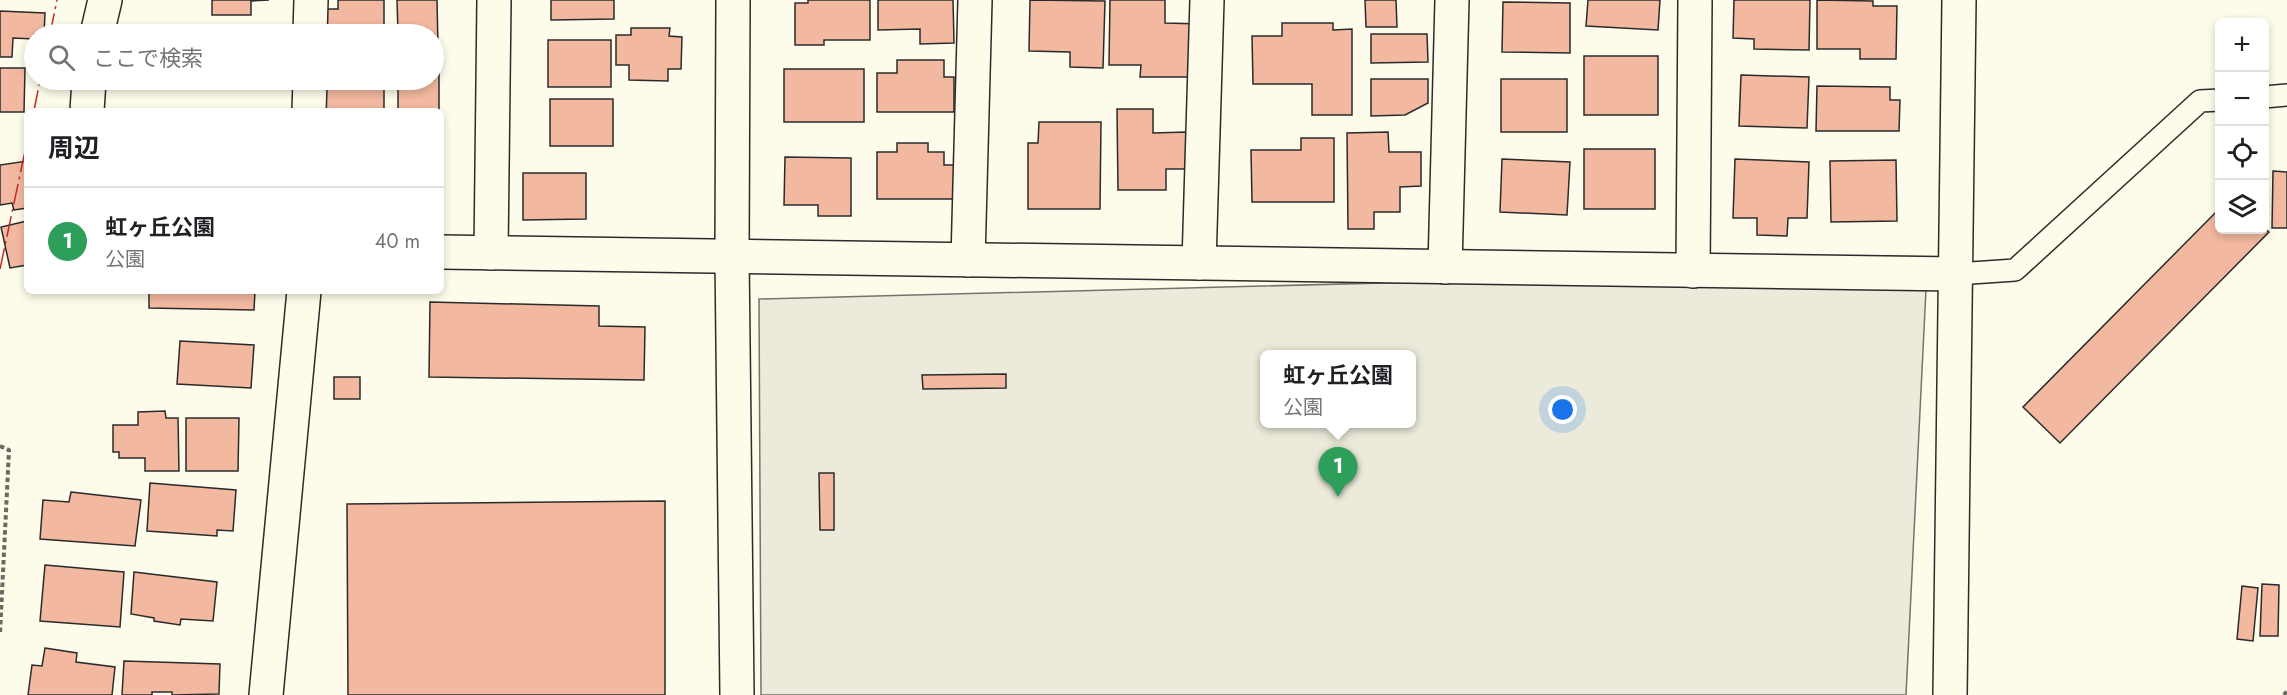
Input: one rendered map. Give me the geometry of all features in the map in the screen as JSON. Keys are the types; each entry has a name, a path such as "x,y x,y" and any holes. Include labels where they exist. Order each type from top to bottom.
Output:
{"street":[{"path":"99,24 105,0"},
{"path":"310,0 310,24"},
{"path":"491,253 494,0"},
{"path":"733,0 732,256 737,695"},
{"path":"968,260 975,0"},
{"path":"1199,263 1207,0"},
{"path":"1445,267 1452,0"},
{"path":"1693,271 1695,0"},
{"path":"1950,695 1959,0"},
{"path":"87,108 88,90"},
{"path":"309,108 310,90"},
{"path":"444,252 1956,274"},
{"path":"266,695 304,294"}],"lane":[{"path":"2269,96 2287,95"},
{"path":"1956,274 2015,270 2200,101 2215,100"}],"path":[{"path":"0,446 9,450 0,634"},
{"path":"2284,695 2287,691"}],"shaded area":[{"path":"1927,269 1906,695 761,695 759,299"}],"building":[{"path":"212,0 269,0 251,1 251,15 212,15"},
{"path":"338,0 384,0 384,24 325,24 324,9 338,9"},
{"path":"397,0 437,0 438,24 398,24"},
{"path":"551,0 614,0 614,19 551,20"},
{"path":"808,0 870,0 870,40 824,40 824,45 795,45 795,3 808,3"},
{"path":"878,0 953,0 954,43 920,44 920,29 878,30"},
{"path":"1030,0 1105,1 1103,68 1070,67 1070,52 1029,51"},
{"path":"1110,0 1165,0 1165,23 1201,24 1200,77 1140,77 1141,65 1109,65"},
{"path":"1365,0 1396,0 1397,27 1366,27"},
{"path":"1588,0 1660,0 1658,30 1586,26"},
{"path":"1734,0 1810,0 1809,50 1754,49 1754,39 1733,38"},
{"path":"1817,0 1873,1 1873,6 1897,6 1896,59 1860,59 1860,49 1817,49"},
{"path":"1503,2 1570,3 1570,53 1502,52"},
{"path":"0,11 45,13 44,24 24,24 24,39 13,38 12,57 0,57"},
{"path":"1282,23 1333,23 1333,30 1352,29 1352,115 1312,115 1312,84 1253,84 1252,36 1282,36"},
{"path":"631,28 670,28 669,36 682,37 681,69 668,69 668,81 629,80 629,65 616,65 616,35 631,35"},
{"path":"1371,34 1427,34 1428,62 1371,63"},
{"path":"548,40 611,40 611,87 548,87"},
{"path":"1584,56 1658,56 1658,115 1584,115"},
{"path":"897,60 944,60 944,77 954,77 954,112 877,112 877,73 897,73"},
{"path":"0,68 24,68 24,112 0,112"},
{"path":"784,69 864,69 864,122 784,122"},
{"path":"1741,75 1809,77 1807,128 1739,126"},
{"path":"1371,79 1428,79 1428,103 1405,115 1371,116"},
{"path":"1501,79 1567,79 1567,132 1501,132"},
{"path":"1817,86 1890,87 1890,100 1900,100 1899,131 1816,131"},
{"path":"325,90 384,90 384,108 325,108"},
{"path":"398,90 439,90 439,108 398,108"},
{"path":"550,99 613,99 613,146 550,146"},
{"path":"1117,109 1153,109 1153,133 1186,132 1186,169 1166,169 1166,190 1118,190"},
{"path":"1039,122 1101,122 1100,209 1028,209 1028,143 1038,143"},
{"path":"1388,132 1389,152 1421,152 1421,186 1400,187 1400,212 1374,212 1374,229 1348,229 1347,133"},
{"path":"1301,138 1334,138 1334,202 1252,202 1251,150 1301,150"},
{"path":"897,143 928,143 928,152 944,152 944,165 957,165 957,199 877,199 877,152 897,152"},
{"path":"1584,149 1655,149 1655,209 1584,209"},
{"path":"785,157 851,158 851,216 818,216 818,205 784,205"},
{"path":"1502,159 1570,162 1567,215 1500,212"},
{"path":"1735,159 1809,162 1807,218 1788,218 1787,236 1757,235 1757,218 1733,218"},
{"path":"1896,160 1897,221 1831,222 1830,161"},
{"path":"24,161 24,208 14,210 12,203 0,205 0,165"},
{"path":"2273,171 2287,172 2287,228 2272,228"},
{"path":"523,173 586,173 586,219 523,220"},
{"path":"2215,213 2215,234 2267,234 2060,443 2023,407"},
{"path":"24,222 24,266 10,268 1,227"},
{"path":"149,294 255,294 254,310 149,308"},
{"path":"430,302 599,306 599,326 645,327 644,380 429,377"},
{"path":"180,341 254,345 251,388 177,384"},
{"path":"1006,374 1006,388 923,389 922,375"},
{"path":"334,377 360,377 360,399 334,399"},
{"path":"165,411 166,418 178,418 179,471 145,471 145,458 119,458 119,452 113,452 113,425 138,425 138,412"},
{"path":"186,418 239,418 238,471 186,471"},
{"path":"819,473 834,473 834,530 820,530"},
{"path":"150,483 236,490 233,531 217,530 217,536 147,531"},
{"path":"71,492 141,500 135,546 40,539 43,500 69,502"},
{"path":"665,501 665,695 348,695 347,504"},
{"path":"45,565 124,572 120,627 40,621"},
{"path":"134,572 217,582 213,621 181,619 180,625 131,614"},
{"path":"2262,584 2279,585 2278,636 2260,636"},
{"path":"2242,586 2258,588 2253,641 2237,639"},
{"path":"45,648 77,653 76,662 115,667 112,695 28,695 32,665 42,666"},
{"path":"124,661 220,664 219,694 172,695 172,692 152,692 152,695 122,695"}],"power":[{"path":"52,24 57,0"},
{"path":"35,108 38,90"},
{"path":"0,269 24,156"}],"place":[{"name":"虹ヶ丘公園","path":"1338,497"}]}
